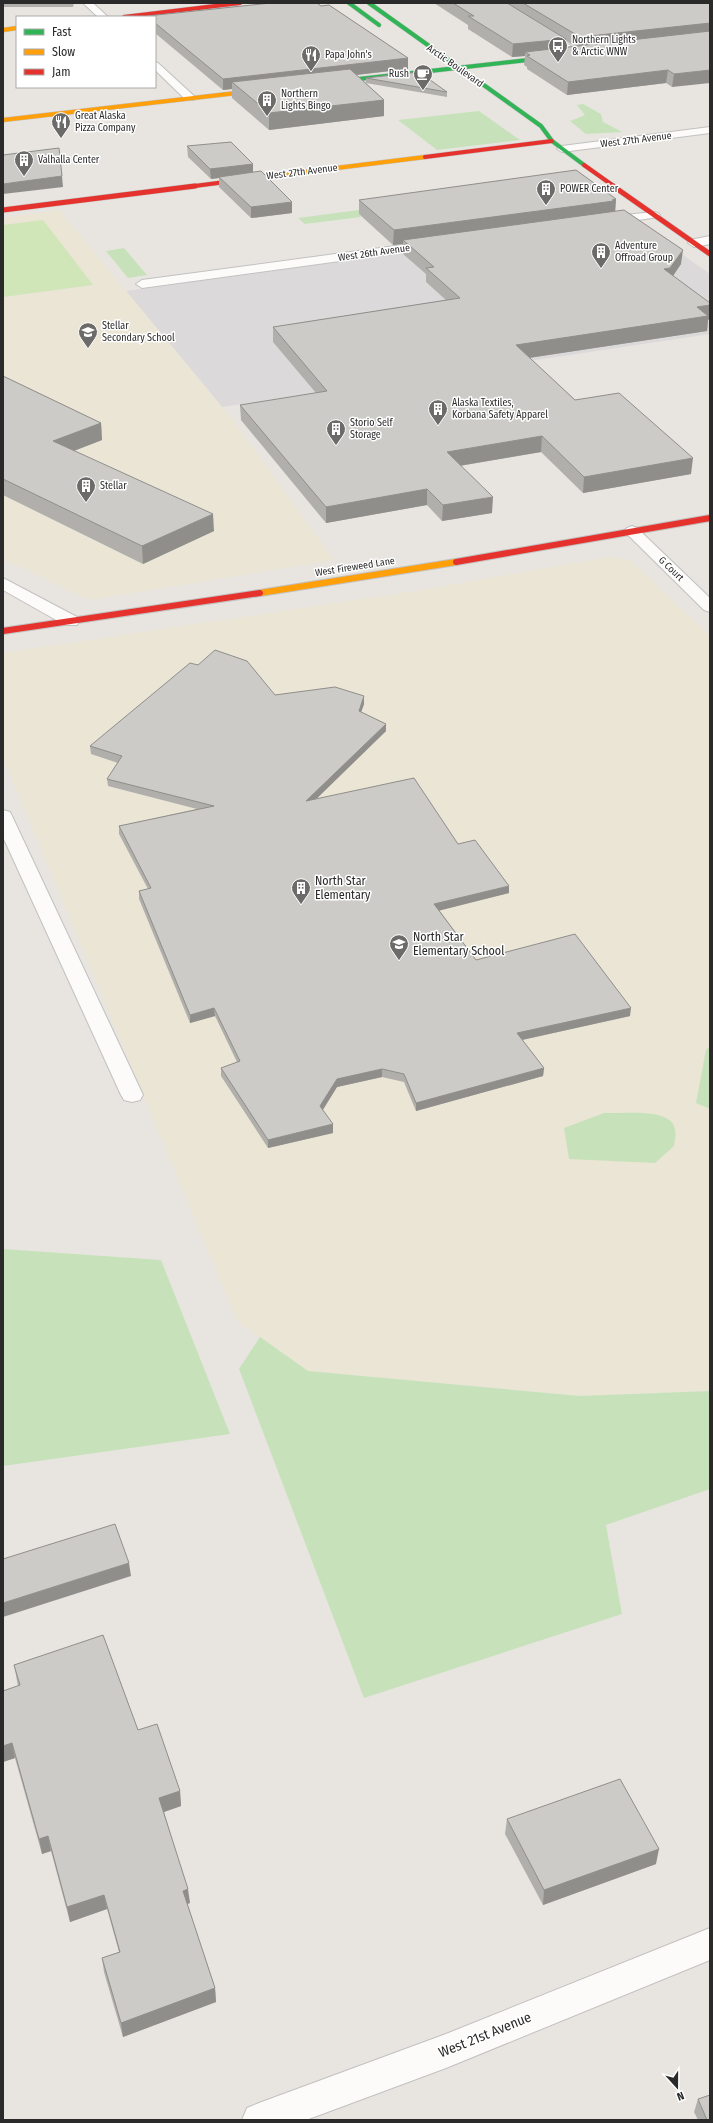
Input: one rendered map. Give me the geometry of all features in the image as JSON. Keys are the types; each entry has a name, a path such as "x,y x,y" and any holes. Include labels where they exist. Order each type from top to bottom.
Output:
{"main road":[{"path":"132,16 240,3"},
{"path":"349,3 385,30"},
{"name":"Arctic Boulevard","path":"369,3 542,126 552,141"},
{"path":"3,30 16,28"},
{"path":"324,83 583,54"},
{"name":"Arctic Boulevard","path":"427,61 450,77"},
{"path":"3,120 270,89"},
{"name":"Arctic Boulevard","path":"532,132 552,141 710,254"},
{"name":"West 27th Avenue","path":"3,210 552,141"},
{"name":"West Fireweed Lane","path":"3,631 360,578 710,518"}],"street":[{"path":"88,3 102,16"},
{"path":"494,3 583,54"},
{"path":"156,66 190,98"},
{"name":"West 27th Avenue","path":"562,149 710,130"},
{"path":"590,224 654,215"},
{"path":"694,243 710,240"},
{"name":"West 26th Avenue","path":"142,284 440,244"},
{"name":"G Court","path":"632,531 710,607"},
{"path":"3,583 72,621"},
{"path":"3,817 132,1095"},
{"name":"West 21st Avenue","path":"259,2120 446,2051 710,1944"}],"shaded area":[{"name":"Stellar Secondary School","path":"59,210 233,420 334,560 89,600 3,559 3,218"},
{"path":"635,221 710,274 710,334 222,407 126,291"},
{"name":"North Star Elementary School","path":"610,557 630,560 710,636 710,1391 580,1396 308,1371 237,1321 3,758 3,653 415,591"}],"green space":[{"path":"583,104 601,114 603,122 622,132 586,134 570,121 585,115 577,105"},
{"path":"479,111 520,140 437,150 398,120"},
{"path":"442,199 359,214 361,217 305,224 298,218"},
{"path":"43,220 93,285 3,297 3,225"},
{"path":"124,248 147,275 128,278 106,251"},
{"path":"710,1046 710,1109 696,1103 706,1050"},
{"path":"604,1113 642,1113 661,1116 668,1119 673,1124 675,1129 674,1146 655,1163 569,1159 564,1128"},
{"path":"3,1249 161,1260 230,1434 3,1466"},
{"path":"260,1337 308,1371 580,1396 710,1391 710,1489 606,1525 622,1614 364,1698 239,1369"}],"building":[{"path":"271,3 317,3 321,6 329,5 408,58 223,79 156,24 156,16 147,16"},
{"path":"453,3 507,3 566,39 513,44 468,16 474,16"},
{"path":"523,3 710,3 710,23 580,37"},
{"path":"710,31 710,70 674,74 668,70 568,82 527,56 530,55 525,52"},
{"path":"350,69 384,100 269,113 232,82"},
{"path":"419,72 447,92 366,78"},
{"path":"231,142 253,164 210,169 187,146"},
{"path":"59,148 62,176 3,184 3,155"},
{"path":"576,170 616,199 612,200 614,201 394,230 359,200"},
{"path":"261,171 292,202 251,207 219,177"},
{"path":"624,210 683,250 670,268 664,269 710,303 710,305 697,307 708,316 516,345 575,400 619,393 693,458 584,477 542,436 447,452 493,497 443,505 427,489 326,507 240,405 327,391 273,327 460,298 426,268 434,267 403,240"},
{"path":"3,376 101,423 53,441 213,514 142,546 3,479"},
{"name":"North Star Elementary","path":"215,650 247,661 275,695 335,687 364,696 359,711 386,724 306,801 414,778 458,844 475,840 509,886 434,904 476,960 575,934 631,1008 517,1033 544,1068 416,1103 404,1074 382,1069 337,1079 320,1106 333,1124 268,1140 221,1068 240,1061 214,1008 190,1015 139,891 151,888 119,826 214,806 107,779 122,756 90,746 190,663 198,665"},
{"path":"115,1524 129,1563 3,1603 3,1559"},
{"path":"103,1635 138,1730 157,1724 180,1791 159,1798 188,1889 183,1891 215,1988 121,2023 102,1958 120,1952 104,1895 67,1907 48,1836 39,1839 12,1743 3,1746 3,1691 20,1685 14,1665"},
{"path":"620,1779 659,1849 544,1890 507,1819"},
{"path":"710,2095 710,2120 707,2120 698,2099"}],"traffic: fast":[{"path":"349,3 379,25"},
{"path":"369,3 541,126 552,141 584,165"},
{"path":"332,82 554,57"}],"traffic: slow":[{"path":"3,30 16,28"},
{"path":"3,120 262,90"},
{"path":"264,177 425,157"},
{"path":"260,593 456,562"}],"traffic: jam":[{"path":"132,16 240,3"},
{"path":"425,157 552,141"},
{"path":"584,165 710,254"},
{"path":"3,210 264,177"},
{"path":"456,562 710,518"},
{"path":"3,631 260,593"}],"place":[{"name":"Northern Lights & Arctic WNW","path":"558,63"},
{"name":"Papa John's","path":"311,72"},
{"name":"Rush","path":"423,91"},
{"name":"Northern Lights Bingo","path":"267,117"},
{"name":"Great Alaska Pizza Company","path":"61,139"},
{"name":"Valhalla Center","path":"24,177"},
{"name":"POWER Center","path":"546,206"},
{"name":"Adventure Offroad Group","path":"601,269"},
{"name":"Stellar Secondary School","path":"88,349"},
{"name":"Alaska Textiles, Korbana Safety Apparel","path":"438,426"},
{"name":"Storio Self Storage","path":"336,446"},
{"name":"Stellar","path":"86,503"},
{"name":"North Star Elementary","path":"301,905"},
{"name":"North Star Elementary School","path":"399,961"}]}
